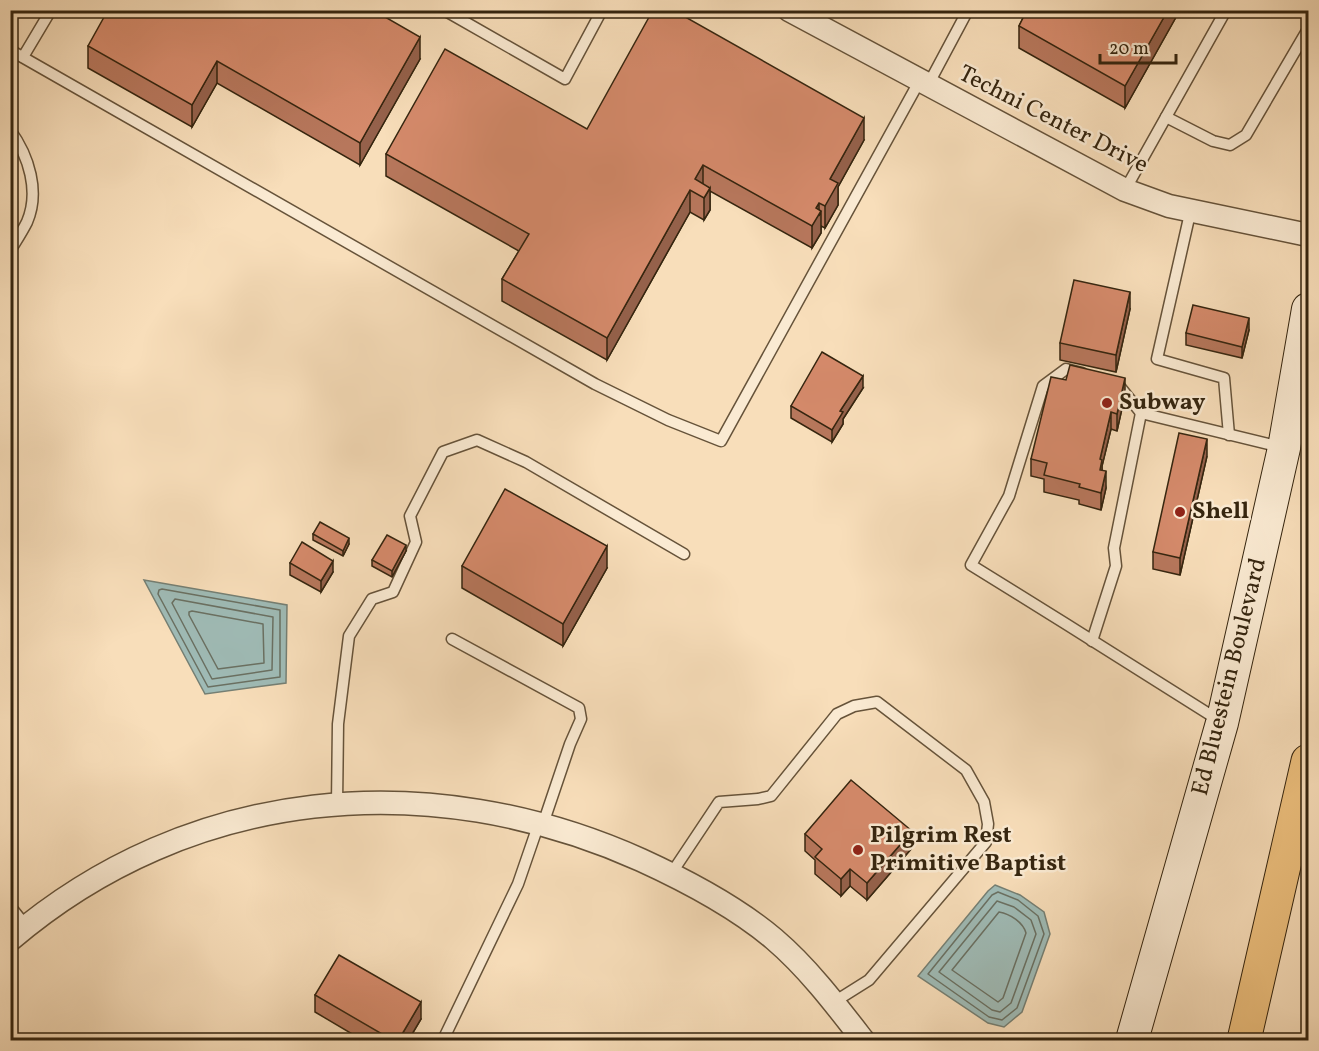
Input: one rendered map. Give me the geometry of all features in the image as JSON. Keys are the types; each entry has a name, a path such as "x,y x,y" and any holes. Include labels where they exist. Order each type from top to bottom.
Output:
{"highway":[{"path":"1244,1041 1308,761"}],"main road":[{"name":"Ed Bluestein Boulevard","path":"1132,1041 1222,723 1284,448 1308,309"}],"street":[{"name":"Techni Center Drive","path":"789,10 1125,190 1169,206 1308,235"},
{"path":"18,933 86,883 140,855 183,837 238,821 337,804 405,802 457,807 541,824 608,845 671,874 726,904 774,939 823,988 863,1041"}],"lane":[{"path":"23,57 51,10"},
{"path":"444,10 565,79 602,10"},
{"path":"10,50 596,384 668,420 721,441 924,83 968,10"},
{"path":"1125,190 1226,10"},
{"path":"1166,117 1213,141 1230,145 1246,135 1308,29"},
{"path":"10,130 22,148 30,171 33,199 27,222 10,250"},
{"path":"1191,209 1157,359 1224,378 1229,435"},
{"path":"1222,723 970,565 1009,496 1043,386 1066,369 1115,381 1141,413 1284,448"},
{"path":"1092,640 1116,566 1114,548 1141,413"},
{"path":"337,804 338,724 350,636 372,599 393,592 416,542 410,516 443,452 477,440 526,462 684,554"},
{"path":"443,1041 518,884 581,719 579,708 452,639"},
{"path":"671,874 719,802 758,800 771,796 837,714 854,706 877,702 966,770 984,802 988,824 986,842 869,980 834,1002"},
{"path":"10,906 18,933"}],"water":[{"path":"144,580 287,605 286,683 205,694"},
{"path":"995,885 1020,895 1044,912 1050,934 1022,1012 1004,1027 988,1023 918,976"}],"building":[{"path":"108,10 373,10 420,37 360,143 217,61 192,105 88,46"},
{"path":"653,10 673,10 864,118 830,179 838,183 825,206 819,203 816,208 821,211 812,226 703,165 695,179 710,188 704,198 690,190 607,338 502,279 529,234 386,154 445,49 587,129"},
{"path":"1027,10 1168,10 1125,86 1019,26"},
{"path":"1074,280 1130,292 1116,355 1060,343"},
{"path":"1193,305 1249,318 1242,347 1186,333"},
{"path":"822,352 863,376 840,411 843,412 832,430 791,406"},
{"path":"1070,365 1125,378 1117,414 1111,412 1100,459 1102,460 1100,470 1106,471 1101,493 1079,487 1080,484 1044,475 1047,463 1031,459 1051,377 1066,380"},
{"name":"Shell","path":"1179,433 1207,439 1180,558 1153,552"},
{"path":"505,489 607,546 563,624 462,566"},
{"path":"320,522 349,538 343,551 313,534"},
{"path":"387,535 406,545 392,571 372,560"},
{"path":"302,542 333,561 321,581 290,563"},
{"name":"Pilgrim Rest Primitive Baptist","path":"851,780 912,831 867,883 850,869 841,879 815,857 822,849 805,834"},
{"path":"339,955 421,1002 398,1041 394,1041 315,995"}],"place":[{"name":"Subway","path":"1107,403"},
{"name":"Shell","path":"1180,512"},
{"name":"Pilgrim Rest Primitive Baptist","path":"858,850"}]}
